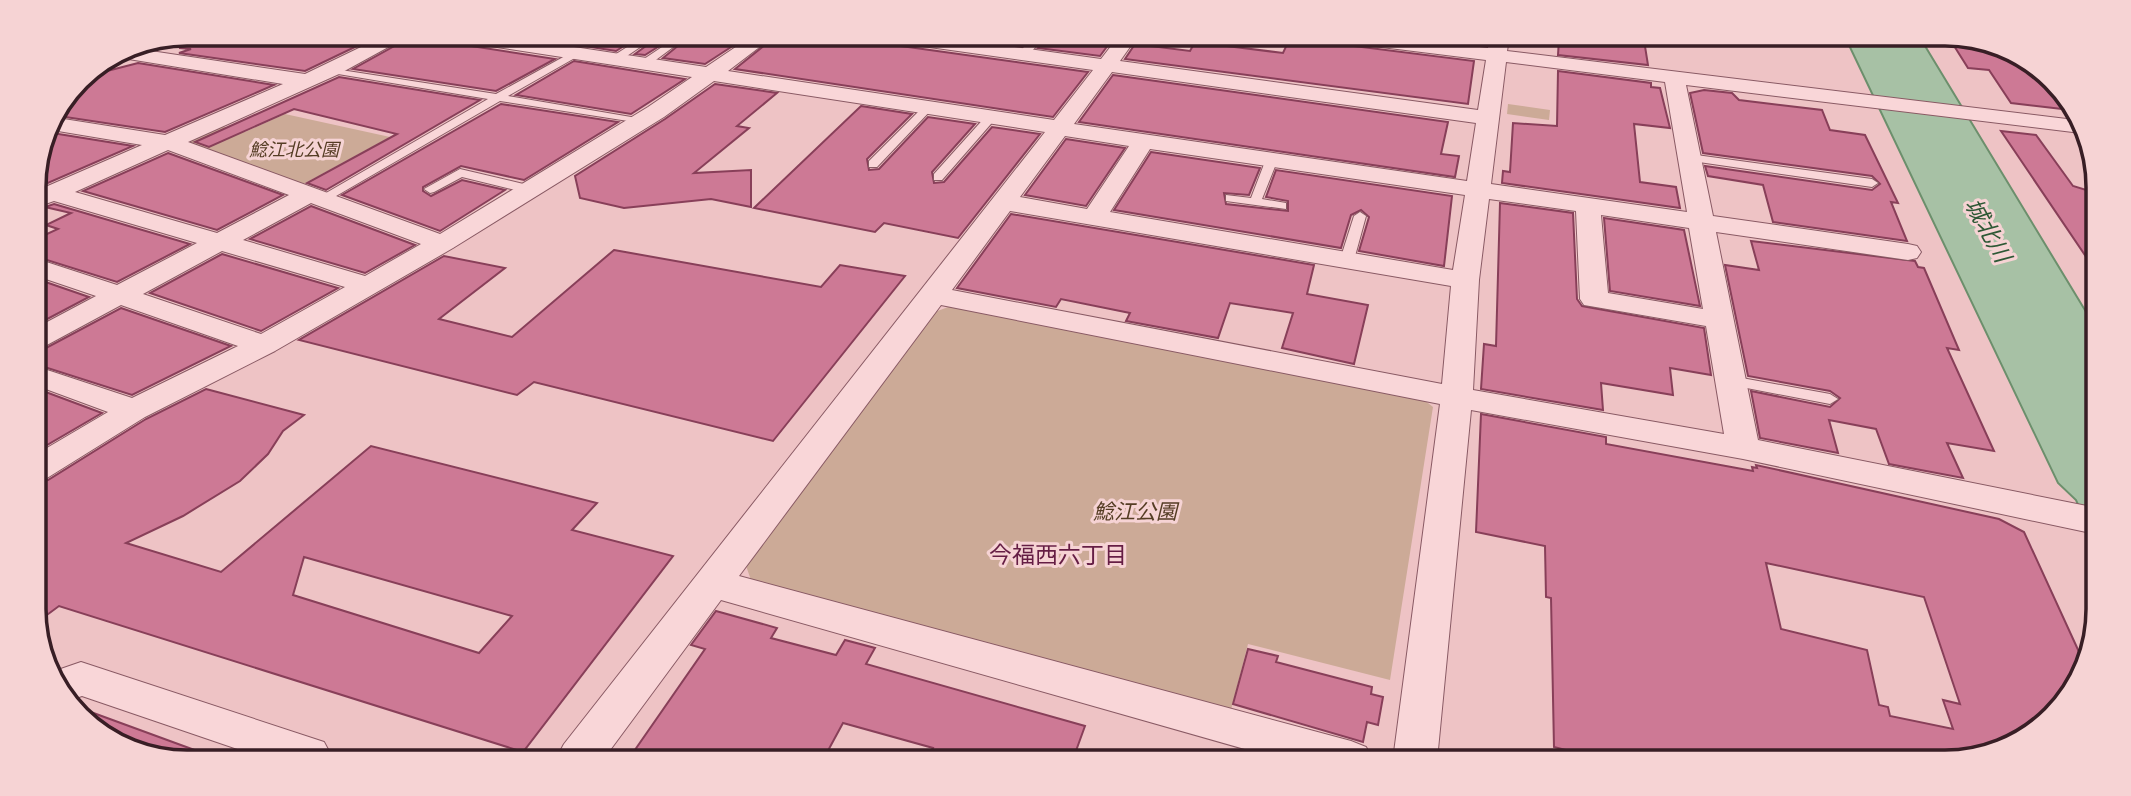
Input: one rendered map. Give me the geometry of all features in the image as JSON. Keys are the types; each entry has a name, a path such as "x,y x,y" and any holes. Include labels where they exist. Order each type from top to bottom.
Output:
{"street":[{"path":"46,196 332,70 379,46"},
{"path":"532,46 559,46"},
{"path":"579,46 617,58 645,63 1143,141 1908,252"},
{"path":"46,463 134,410 264,345 532,190 637,121 656,112 749,46"},
{"path":"970,46 1486,118"},
{"path":"584,750 934,295 1121,46"},
{"path":"1468,46 1498,48 1674,77 2072,126"},
{"path":"1416,750 1457,397 1465,280 1498,48"},
{"path":"136,55 307,81"},
{"path":"1674,77 1743,448"},
{"path":"60,125 167,142 441,243"},
{"path":"1094,217 1143,141"},
{"path":"46,198 220,242 367,285"},
{"path":"46,334 220,242 314,198"},
{"path":"1003,202 1465,280"},
{"path":"1588,205 1594,299 1719,320"},
{"path":"46,270 264,345"},
{"path":"934,295 1457,397 1743,448 2076,517"},
{"path":"46,379 134,410"},
{"path":"712,583 1315,750"},
{"path":"67,684 81,679 294,750"}],"lane":[{"path":"314,198 500,99 570,46"},
{"path":"617,58 636,46"},
{"path":"645,63 670,46"},
{"path":"1024,53 1031,46"},
{"path":"332,70 637,121"},
{"path":"873,164 928,107"},
{"path":"938,177 991,117"},
{"path":"1689,158 1872,183"},
{"path":"1255,202 1272,159"},
{"path":"430,189 455,171 532,190"},
{"path":"1230,198 1282,206"},
{"path":"1347,260 1360,216"},
{"path":"1731,381 1830,399"}],"green space":[{"path":"1508,104 1550,110 1549,120 1507,114"},
{"name":"鯰江北公園","path":"285,114 390,137 298,187 188,143 220,126 245,132"},
{"name":"鯰江公園","path":"951,306 1423,399 1433,407 1390,680 1248,644 1231,710 752,583 744,560 932,313"}],"water":[{"name":"城北川","path":"1849,46 1925,46 2086,312 2086,522 2076,500 2058,483"}],"building":[{"path":"357,46 305,71 179,53 191,49 180,48"},
{"path":"395,46 471,46 555,59 496,91 353,69"},
{"path":"584,46 624,46 616,51"},
{"path":"646,46 659,46 645,55 635,54"},
{"path":"678,46 733,46 705,64 663,58"},
{"path":"764,46 901,46 1088,72 1053,117 735,69"},
{"path":"1040,46 1107,46 1100,56 1038,48"},
{"path":"1134,46 1190,51 1193,46 1227,46 1283,53 1286,46 1354,46 1474,61 1468,104 1125,59"},
{"path":"1559,46 1645,46 1648,65 1558,55"},
{"path":"1954,47 1981,50 2023,69 2044,87 2062,109 2011,103 1989,70 1968,68"},
{"path":"574,61 685,79 631,114 516,95"},
{"path":"138,63 274,85 165,132 64,117 87,87 105,72"},
{"path":"1558,71 1651,83 1651,87 1660,88 1670,128 1634,124 1640,182 1676,187 1680,208 1502,183 1503,171 1510,172 1513,123 1557,126"},
{"path":"1113,75 1448,122 1441,154 1459,156 1455,177 1079,122"},
{"path":"339,77 480,100 326,190 307,183 397,134 294,109 209,147 195,142"},
{"path":"715,84 777,93 737,126 749,128 694,173 751,170 751,207 711,199 624,208 580,198 575,176"},
{"path":"1704,90 1732,93 1739,100 1822,110 1830,130 1865,135 1898,203 1891,202 1907,241 1773,222 1763,185 1708,176 1705,166 1872,190 1880,184 1872,176 1703,153 1690,93"},
{"path":"501,104 618,122 524,180 461,166 423,187 423,191 431,196 462,180 505,190 440,231 342,195"},
{"path":"861,106 912,114 867,159 869,170 879,169 928,117 975,124 932,172 934,183 944,182 992,127 1040,134 958,238 884,223 875,232 754,208"},
{"path":"2001,131 2036,135 2073,186 2086,190 2086,257"},
{"path":"56,134 133,146 46,184 48,159"},
{"path":"1066,139 1125,148 1086,206 1025,195"},
{"path":"1151,152 1260,168 1249,195 1224,193 1226,204 1288,211 1288,201 1266,197 1276,170 1452,196 1444,266 1359,251 1369,217 1361,210 1351,215 1341,248 1114,210"},
{"path":"168,153 283,195 217,230 83,191"},
{"path":"1500,203 1573,213 1577,299 1582,306 1704,328 1711,375 1670,368 1673,395 1601,383 1603,410 1481,389 1484,344 1496,346"},
{"path":"54,204 190,244 117,282 46,260 46,234 58,229 46,225 71,213 46,207"},
{"path":"311,206 415,245 365,273 250,239"},
{"path":"1011,214 1314,265 1307,294 1368,305 1354,364 1282,348 1293,313 1230,303 1218,338 1126,321 1130,313 1061,299 1056,307 957,288"},
{"path":"1604,218 1684,230 1700,306 1610,291"},
{"path":"1751,241 1915,261 1918,267 1924,268 1959,350 1947,348 1994,451 1947,443 1963,478 1889,464 1876,429 1829,420 1838,453 1760,438 1751,391 1830,407 1840,398 1830,391 1748,376 1725,265 1759,270"},
{"path":"614,250 821,287 840,265 905,276 773,441 534,382 517,395 299,340 444,256 505,268 439,319 512,337"},
{"path":"222,254 338,288 261,331 150,293"},
{"path":"46,282 89,297 46,320"},
{"path":"121,308 231,346 132,395 46,368 46,348"},
{"path":"206,389 304,415 283,431 268,454 240,481 183,516 126,543 221,572 371,446 597,503 572,530 673,556 525,750 517,750 59,606 46,616 48,480 146,419","holes":["304,557 512,616 479,653 293,595"]},
{"path":"46,392 102,413 46,446"},
{"path":"1481,414 1606,437 1606,444 1753,471 1752,467 1757,468 1756,465 1999,519 2024,532 2079,652 2067,680 2044,709 2015,732 1981,746 1954,750 1566,750 1554,747 1551,598 1546,597 1545,546 1476,532","holes":["1766,563 1924,597 1960,704 1943,700 1953,729 1890,716 1888,707 1879,705 1867,650 1781,629"]},
{"path":"716,611 777,628 771,638 836,655 845,640 875,648 866,664 1085,726 1076,750 932,750 933,748 843,723 828,750 635,750 705,649 691,645"},
{"path":"1248,649 1278,656 1276,662 1372,687 1371,694 1383,697 1378,725 1367,722 1363,742 1233,704"},
{"path":"90,712 195,750 168,749 141,743 108,727"}],"district":[{"name":"今福西六丁目","path":"1058,555"}]}
